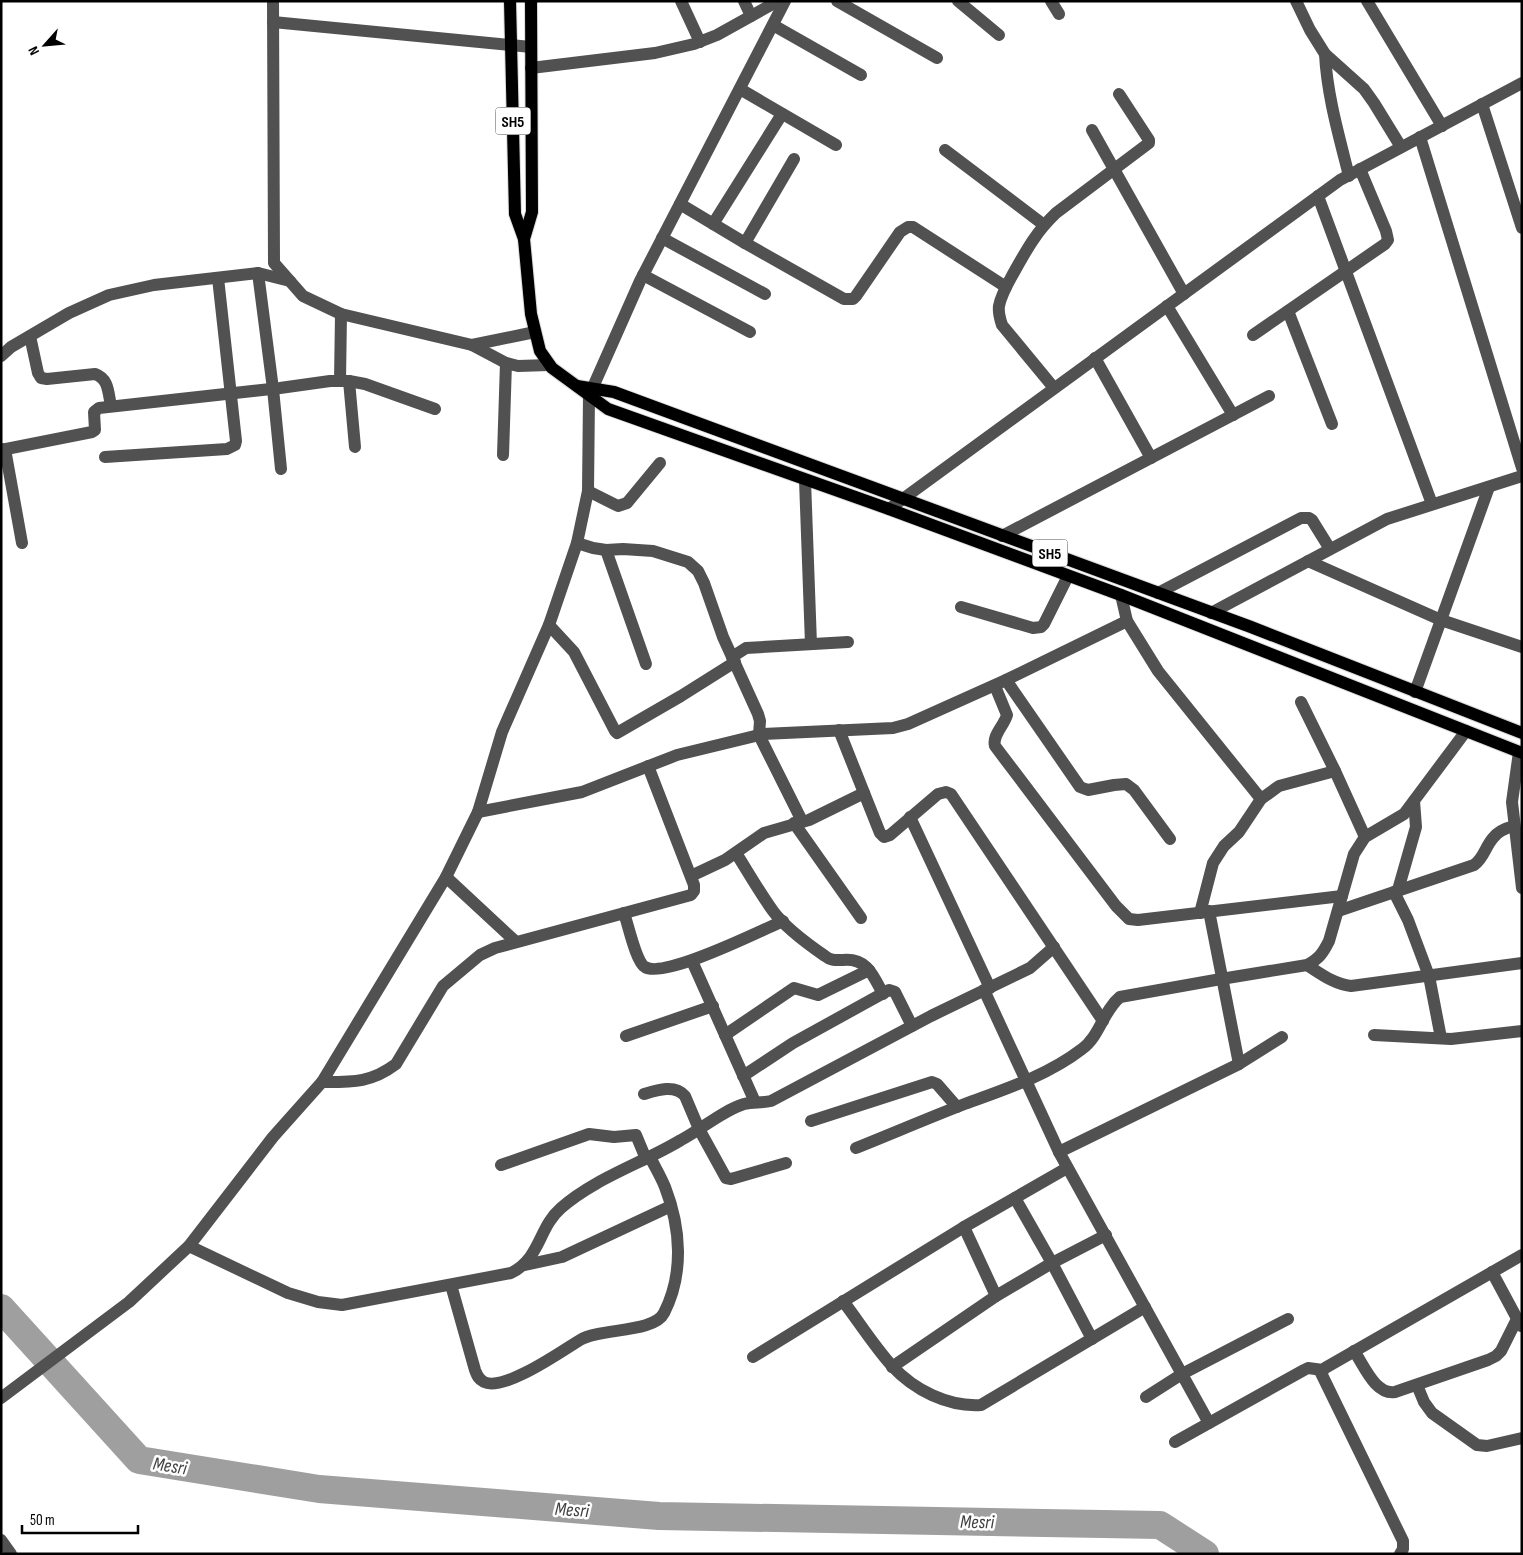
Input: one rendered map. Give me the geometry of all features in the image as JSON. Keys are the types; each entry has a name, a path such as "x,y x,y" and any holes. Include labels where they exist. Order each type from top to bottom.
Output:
{"main road":[{"name":"SH5","path":"510,1 514,214 524,239 531,314 540,351 548,365 574,385 591,392 614,392 1158,593 1522,733"},
{"name":"SH5","path":"524,239 532,212 531,1"},
{"name":"SH5","path":"591,392 608,409 889,509 1121,595 1520,752"}],"street":[{"path":"273,1 274,263 303,296 341,314 472,345 506,363 523,366 548,365"},
{"path":"681,1 700,42"},
{"path":"744,1 751,16"},
{"path":"531,68 655,53 700,42 717,35 778,1"},
{"path":"1,1398 129,1302 189,1246 273,1137 322,1082 446,877 478,812 502,732 549,626 577,543 588,491 591,392 643,275 785,1"},
{"path":"836,1 937,58"},
{"path":"958,1 999,35"},
{"path":"1051,1 1059,14"},
{"path":"1296,1 1310,30 1325,54 1364,89 1401,148"},
{"path":"1367,1 1442,126"},
{"path":"273,22 531,47"},
{"path":"773,25 861,75"},
{"path":"1253,335 1385,244 1388,240 1355,172 1330,98 1325,54"},
{"path":"889,509 1318,196 1355,172 1522,83"},
{"path":"740,89 836,145"},
{"path":"1054,388 1002,325 999,316 999,306 1006,287 1032,239 1044,225 1056,213 1149,143 1149,140 1119,94"},
{"path":"1482,104 1522,228"},
{"path":"714,224 782,114"},
{"path":"1092,130 1184,294"},
{"path":"1420,137 1522,468"},
{"path":"945,150 1044,225"},
{"path":"745,243 794,159"},
{"path":"1318,196 1432,504"},
{"path":"680,204 844,299 849,300 856,296 900,232 908,227 913,227 1006,287"},
{"path":"662,238 764,294"},
{"path":"1,356 11,347 69,313 109,295 154,286 258,273 290,281"},
{"path":"258,273 281,469"},
{"path":"643,275 750,332"},
{"path":"105,457 233,448 236,441 218,278"},
{"path":"1167,306 1234,415"},
{"path":"1288,310 1332,424"},
{"path":"341,314 345,381 355,447"},
{"path":"472,345 534,332"},
{"path":"30,336 38,373 42,378 95,374 102,376 105,380 111,406"},
{"path":"1095,358 1151,458"},
{"path":"503,455 506,363"},
{"path":"22,543 3,449 92,432 95,430 95,411 99,408 345,381 365,384 435,409"},
{"path":"1002,536 1269,396"},
{"path":"588,491 618,506 622,506 660,463"},
{"path":"1211,613 1387,519 1522,476"},
{"path":"805,480 811,644"},
{"path":"1415,692 1490,487"},
{"path":"1158,593 1301,518 1312,520 1330,549"},
{"path":"577,543 606,550 653,551 688,562 698,571 723,637 758,714 798,822 861,918"},
{"path":"606,550 646,664"},
{"path":"1308,561 1441,620 1522,647"},
{"path":"961,606 1038,628 1044,624 1068,576"},
{"path":"1121,595 1127,621 1158,671 1261,799"},
{"path":"478,812 582,792 677,755 764,734 893,728 908,724 1000,683 1127,621"},
{"path":"549,626 574,652 617,732 681,696 734,659 746,648 848,642"},
{"path":"1000,683 1080,787 1088,790 1114,784 1126,784 1134,790 1170,839"},
{"path":"1000,683 1007,715 994,739 995,746 1122,913 1129,919 1138,920 1342,896"},
{"path":"1300,702 1336,771 1365,838"},
{"path":"839,730 880,833 884,837 890,835 938,794 946,792 951,794 1103,1021"},
{"path":"856,1148 1016,1085 1086,1046 1112,1005 1120,997 1221,978 1307,965 1317,960 1324,952 1329,941 1354,854 1365,838 1404,814 1466,730"},
{"path":"1520,752 1512,797 1522,888"},
{"path":"322,1082 362,1081 386,1072 396,1064 443,986 480,955 516,942 691,895 694,891 694,884 648,766"},
{"path":"1238,1064 1221,978 1204,912 1213,863 1224,846 1239,832 1261,799 1279,786 1336,771"},
{"path":"691,876 725,860 764,832 809,820 864,793"},
{"path":"1414,802 1416,827 1396,891 1429,976 1441,1038"},
{"path":"910,817 987,989 1016,1085 1059,1152 1210,1423"},
{"path":"1338,911 1474,865 1483,856 1492,838 1503,830 1514,826"},
{"path":"736,852 774,912 783,921 827,958 833,961 851,959 860,961 869,970 883,994"},
{"path":"446,877 516,942"},
{"path":"624,913 640,962 643,966 654,969 692,961 783,921"},
{"path":"189,1246 288,1293 318,1302 342,1305 511,1273 529,1261 549,1223 561,1208 594,1185 648,1158 728,1111 744,1104 771,1101 912,1026 1030,968 1054,947"},
{"path":"692,961 755,1102"},
{"path":"1307,965 1334,982 1351,986 1522,963"},
{"path":"725,1035 794,988 818,995 869,970"},
{"path":"743,1076 793,1043 889,990 895,992 912,1026"},
{"path":"626,1036 713,1006"},
{"path":"1374,1035 1451,1039 1522,1031"},
{"path":"1059,1152 1238,1064 1282,1037"},
{"path":"811,1121 932,1082 937,1084 957,1107"},
{"path":"644,1094 661,1089 681,1091 726,1178 731,1179 786,1163"},
{"path":"451,1285 478,1377 488,1383 497,1383 522,1374 582,1339 595,1334 651,1324 660,1320 664,1313 676,1279 679,1251 671,1206 665,1187 636,1135 589,1134 501,1164"},
{"path":"752,1357 964,1228 1067,1168"},
{"path":"1015,1198 1092,1338"},
{"path":"525,1265 562,1257 671,1206"},
{"path":"964,1228 996,1296"},
{"path":"892,1367 996,1296 1052,1263 1106,1236"},
{"path":"1175,1442 1308,1368 1323,1370 1522,1255"},
{"path":"1354,1351 1377,1386 1382,1391 1389,1393 1417,1385 1496,1356 1519,1323 1492,1272"},
{"path":"844,1301 892,1367 922,1390 951,1402 970,1406 981,1405 1145,1307"},
{"path":"1146,1397 1182,1374 1288,1318"},
{"path":"1323,1370 1322,1376 1403,1541 1403,1549 1400,1554"},
{"path":"1417,1385 1424,1402 1432,1412 1477,1445 1487,1446 1522,1438"},
{"path":"1,1540 11,1554"}],"waterway":[{"name":"Mesri","path":"1,1308 139,1460 319,1489 659,1516 1160,1525 1205,1554"}]}
